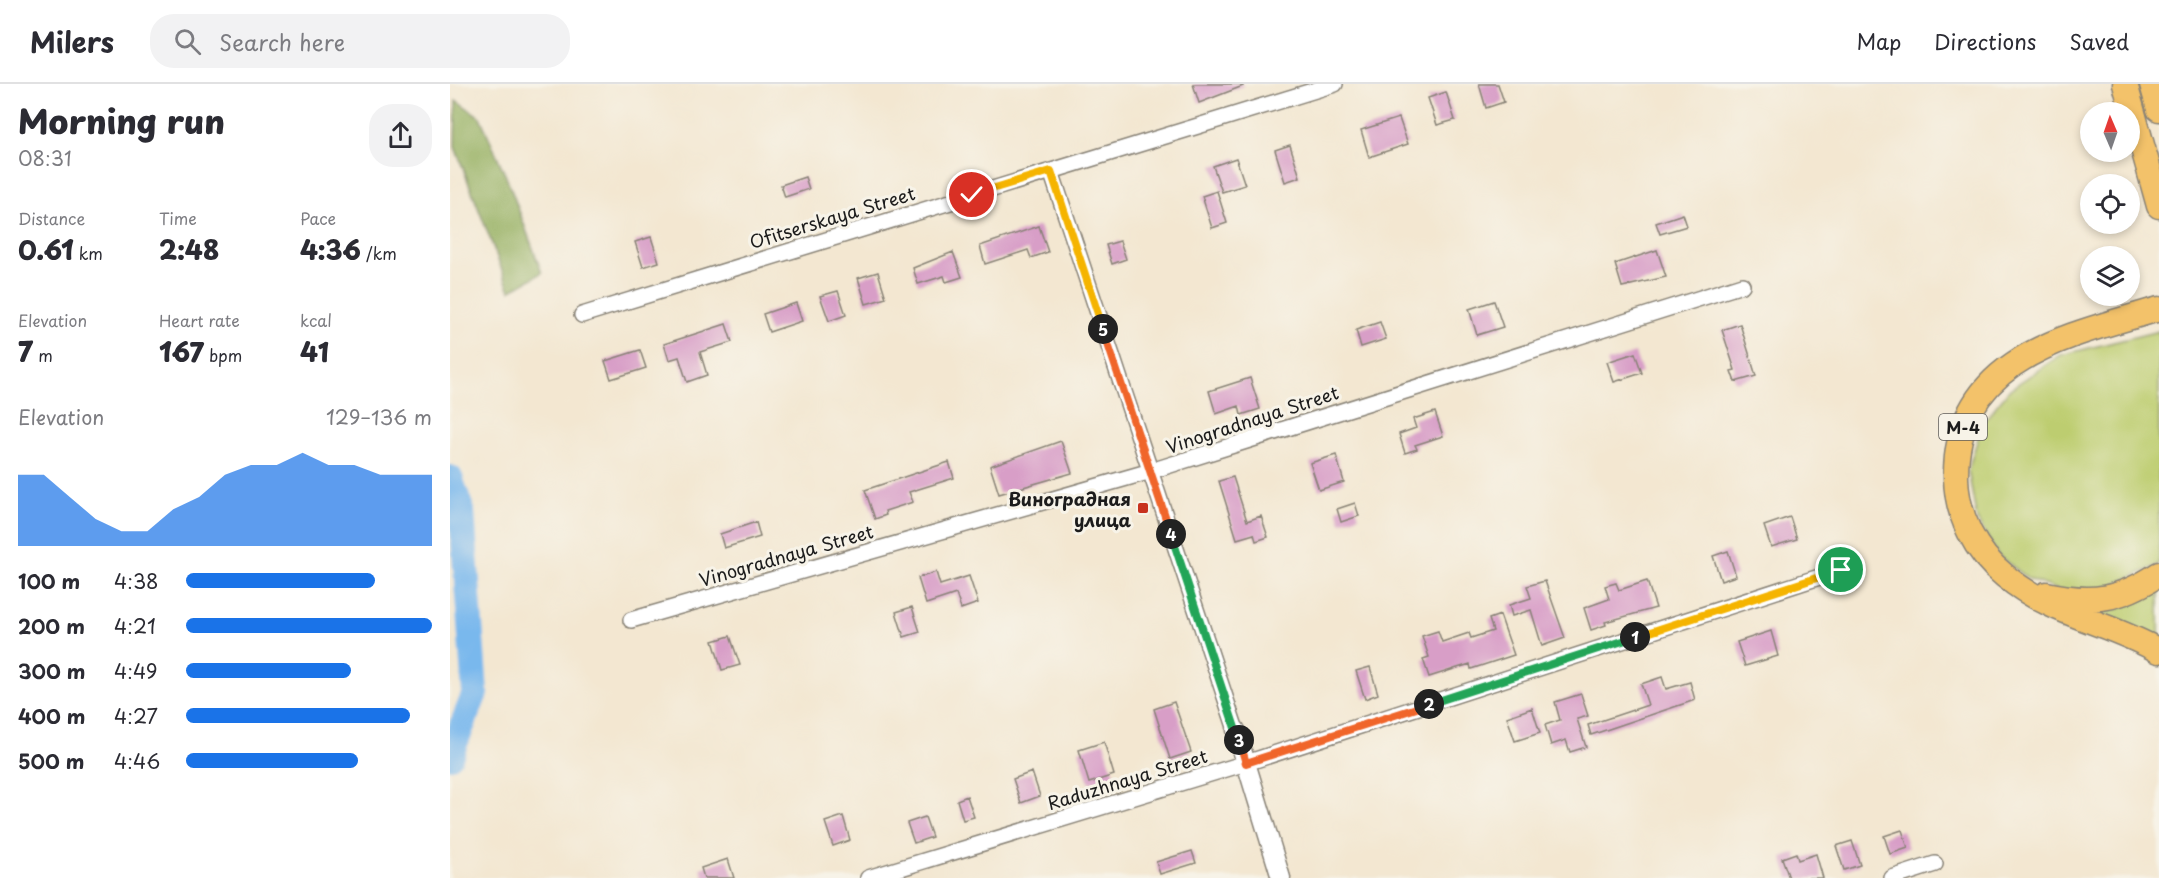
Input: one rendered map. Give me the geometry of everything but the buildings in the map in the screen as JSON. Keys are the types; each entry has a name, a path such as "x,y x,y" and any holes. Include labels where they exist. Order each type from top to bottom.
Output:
{"highway":[{"path":"2125,84 2159,206"},
{"path":"2152,84 2159,109"},
{"name":"М-4","path":"2159,309 2042,346 2018,359 1996,377 1978,397 1959,437 1956,461 1959,506 1978,548 1994,567 2050,606 2159,651"},
{"name":"М-4","path":"2024,589 2066,598 2094,600 2118,596 2159,574"}],"street":[{"name":"Ofitserskaya Street","path":"582,315 1335,84"},
{"path":"1051,171 1236,730 1281,878"},
{"name":"Vinogradnaya Street","path":"632,620 1151,471 1742,285"},
{"name":"Raduzhnaya Street","path":"868,878 1246,763 1841,570"},
{"path":"1892,878 1935,864"}],"green space":[{"path":"456,100 480,117 508,181 542,273 510,291 455,147"},
{"path":"2159,331 2159,565 2096,592 2058,590 2029,579 1998,555 1977,520 1968,470 1983,422 2010,389 2061,355"},
{"path":"2159,590 2159,649 2089,616 2124,607"}],"waterway":[{"path":"450,478 462,512 475,693 450,756"}],"place":[{"name":"Виноградная улица","path":"1143,508"}],"route":[{"path":"972,195 1051,171 1246,763 1841,570"}]}
